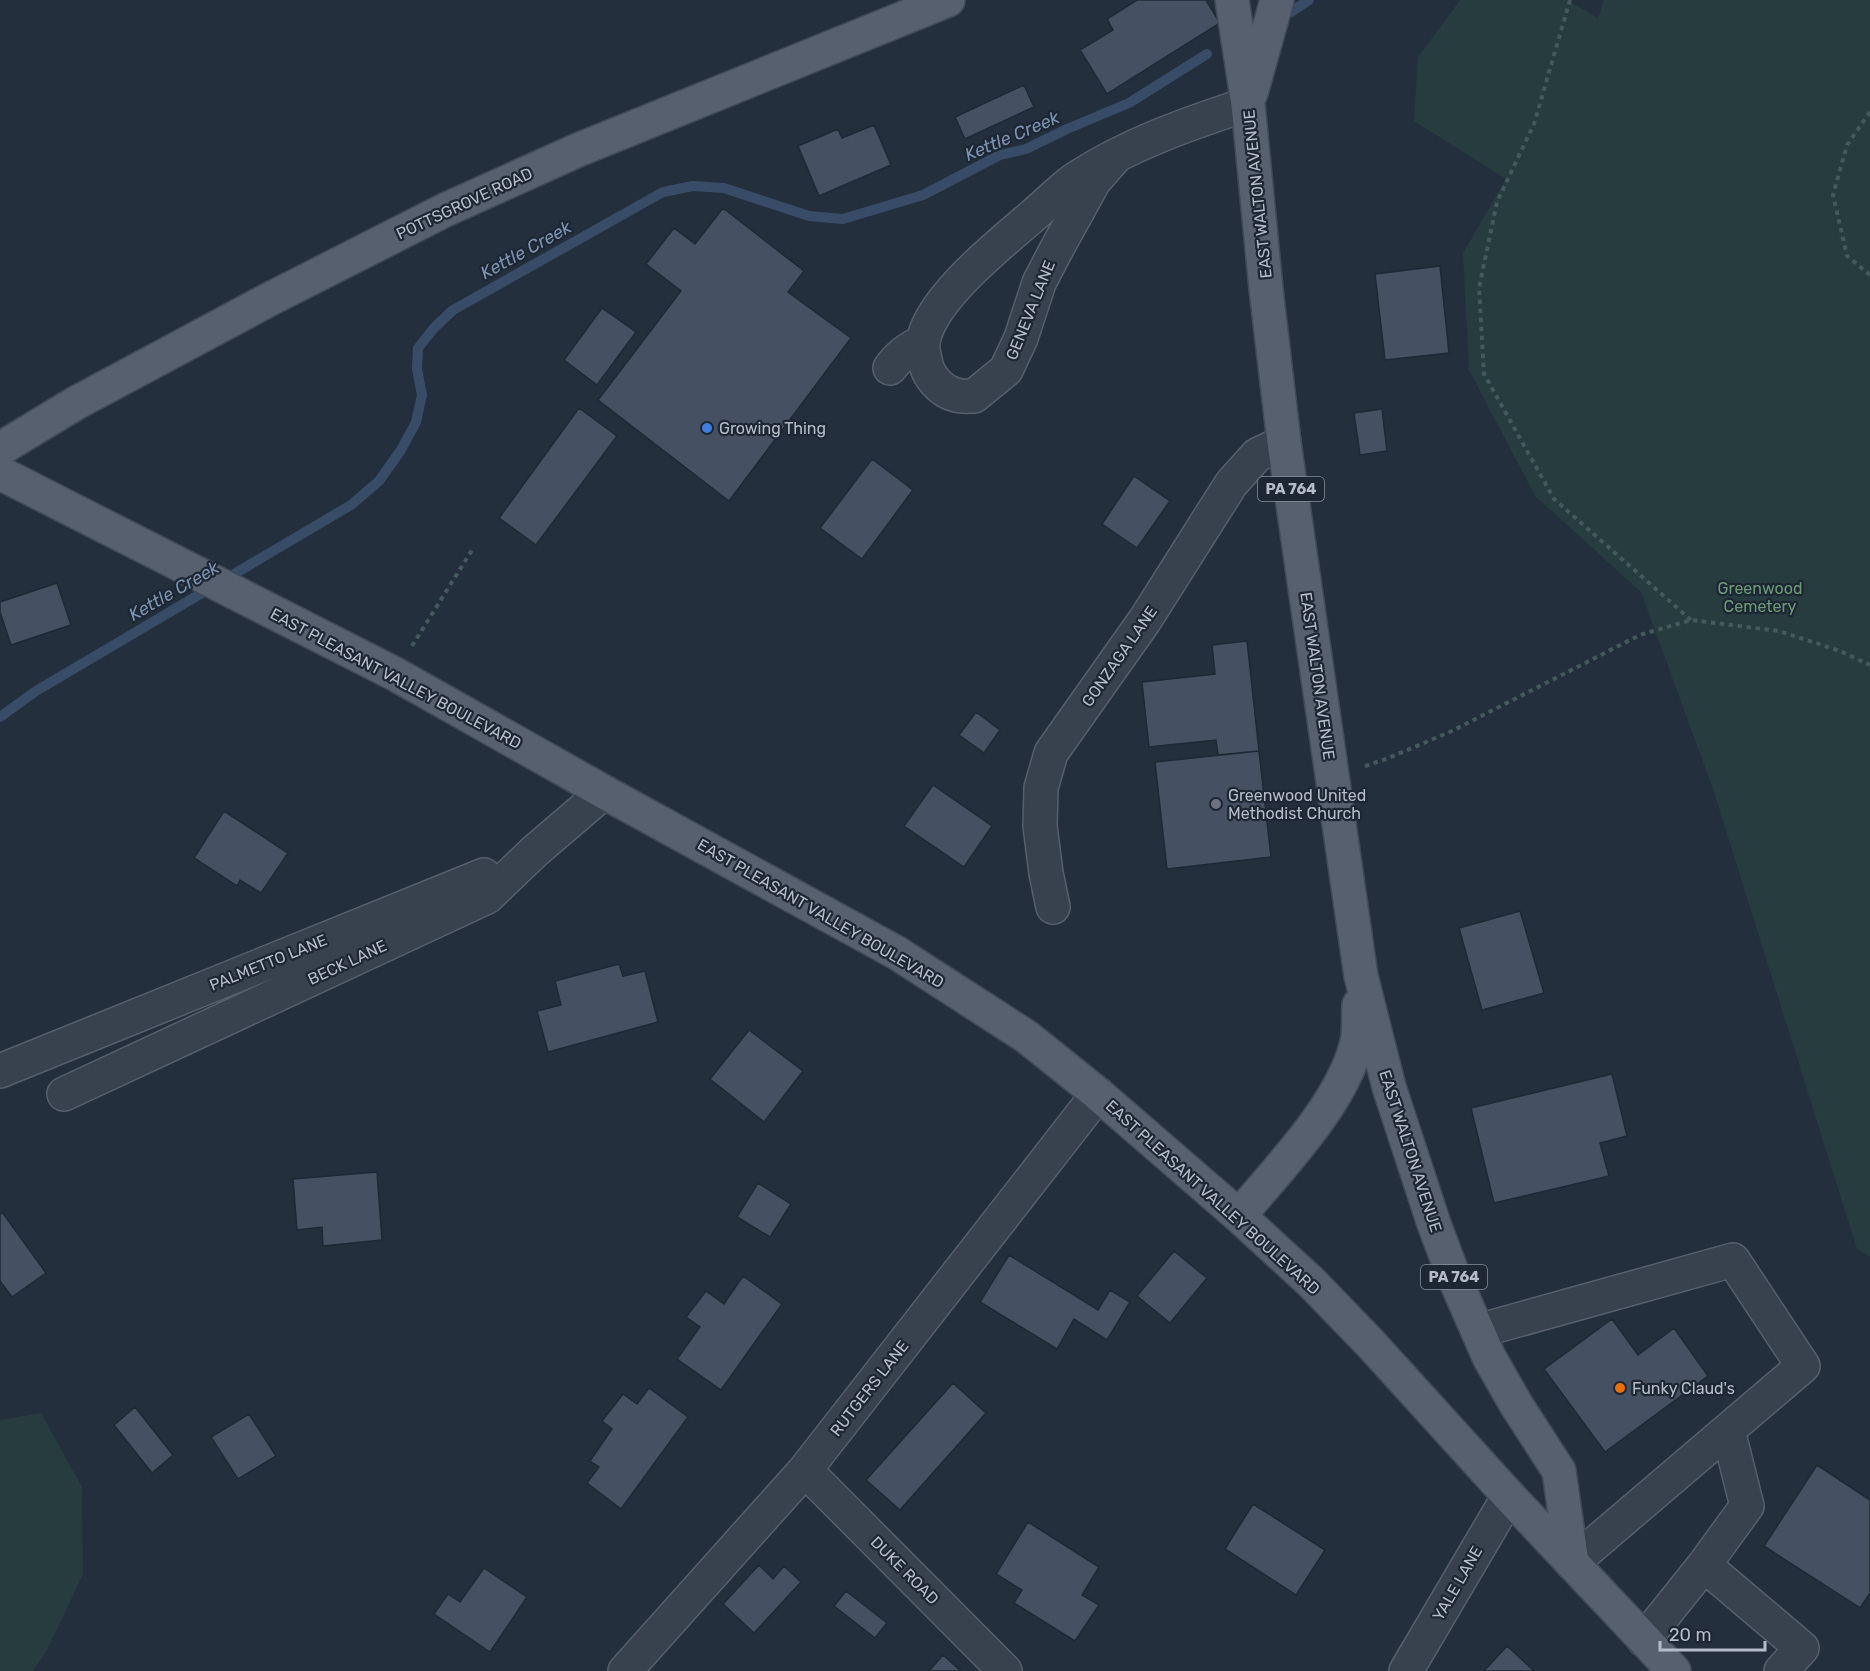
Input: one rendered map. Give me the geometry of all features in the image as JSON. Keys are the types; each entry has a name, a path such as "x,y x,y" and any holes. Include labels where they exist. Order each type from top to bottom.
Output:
{"main road":[{"name":"POTTSGROVE ROAD","path":"0,449 76,403 270,298 445,210 578,150 948,0"},
{"name":"EAST WALTON AVENUE","path":"1232,0 1248,104 1284,442 1360,976 1389,1087 1454,1277 1490,1357 1517,1406 1560,1471 1572,1563"},
{"path":"1248,104 1277,0"},
{"name":"EAST PLEASANT VALLEY BOULEVARD","path":"0,473 395,674 604,792 897,952 1027,1037 1098,1094 1239,1216 1311,1282 1674,1671"},
{"name":"PA 764","path":"1239,1216 1317,1123 1348,1069 1357,1044 1360,976"}],"street":[{"name":"GENEVA LANE","path":"1116,156 1094,181 1039,283 1021,338 1006,370 974,396 954,395 936,384 926,368 923,342 934,314 955,286 998,246 1076,178 1116,156 1190,123 1248,104"},
{"path":"890,368 897,358 923,342"},
{"name":"GONZAGA LANE","path":"1053,907 1040,826 1041,788 1051,753 1145,620 1231,484 1257,455 1284,442"},
{"name":"BECK LANE","path":"64,1094 487,897 535,851 604,792"},
{"name":"PALMETTO LANE","path":"0,1071 488,874 535,851"},
{"name":"RUTGERS LANE","path":"625,1671 806,1470 1098,1094"},
{"path":"1478,1331 1733,1260 1803,1366 1572,1563"},
{"path":"1644,1640 1704,1565 1747,1506 1728,1430"},
{"name":"DUKE ROAD","path":"806,1470 1005,1671"},
{"name":"YALE LANE","path":"1406,1671 1509,1496"},
{"path":"1704,1565 1802,1648 1781,1671"}],"path":[{"path":"1570,0 1534,123 1497,202 1479,288 1484,374 1554,499 1691,620"},
{"path":"1870,112 1847,145 1833,195 1847,256 1870,275"},
{"path":"395,674 472,550"},
{"path":"1332,774 1386,759 1433,739 1640,635 1691,620 1779,631 1840,651 1870,666"}],"green space":[{"name":"Greenwood Cemetery","path":"1460,0 1567,0 1598,18 1604,0 1870,0 1870,1257 1857,1249 1713,789 1641,592 1535,496 1469,370 1463,253 1506,179 1414,121 1418,57"},
{"path":"41,1413 82,1487 83,1574 47,1650 33,1671 0,1671 0,1420"}],"building":[{"path":"1137,0 1206,0 1220,23 1107,94 1080,50 1113,30 1107,19"},
{"path":"1024,85 1034,107 965,139 955,117"},
{"path":"874,125 891,165 819,196 798,146 838,129 842,138"},
{"path":"723,208 804,271 788,292 851,338 729,501 598,400 681,291 646,264 674,228 695,244"},
{"path":"1440,266 1449,353 1385,360 1375,274"},
{"path":"602,308 636,332 597,385 564,360"},
{"path":"579,408 617,436 536,545 499,518"},
{"path":"1382,409 1387,451 1360,455 1354,413"},
{"path":"872,459 913,490 862,559 820,528"},
{"path":"1134,476 1170,501 1137,548 1102,524"},
{"path":"57,583 71,625 11,645 0,612 0,602"},
{"path":"1247,641 1259,751 1218,755 1216,740 1149,747 1142,682 1215,674 1212,645"},
{"path":"976,712 1000,730 984,753 959,735"},
{"path":"1259,751 1271,857 1167,869 1155,762"},
{"path":"933,785 992,826 964,867 904,826"},
{"path":"224,811 288,853 261,893 240,880 237,886 194,858"},
{"path":"1520,911 1544,993 1482,1010 1459,928"},
{"path":"619,964 623,976 645,971 658,1022 548,1052 537,1011 561,1005 555,981"},
{"path":"749,1030 803,1071 764,1122 710,1079"},
{"path":"1612,1074 1627,1136 1600,1143 1609,1176 1494,1203 1471,1108"},
{"path":"377,1172 382,1240 323,1246 322,1227 297,1230 293,1179"},
{"path":"758,1183 791,1204 770,1237 737,1217"},
{"path":"2,1212 46,1273 12,1297 0,1281 0,1214"},
{"path":"1174,1251 1207,1278 1170,1323 1137,1296"},
{"path":"1009,1255 1098,1310 1110,1290 1130,1302 1107,1340 1074,1319 1057,1349 980,1302"},
{"path":"743,1276 782,1304 721,1390 677,1359 700,1327 686,1317 706,1291 724,1304"},
{"path":"1612,1319 1638,1355 1674,1328 1708,1376 1605,1452 1544,1369"},
{"path":"953,1383 986,1413 900,1510 866,1480"},
{"path":"649,1388 688,1417 621,1509 587,1483 599,1467 590,1461 612,1429 602,1421 623,1394 637,1404"},
{"path":"135,1407 173,1455 152,1473 114,1425"},
{"path":"249,1414 276,1456 238,1479 211,1437"},
{"path":"1817,1465 1870,1500 1870,1593 1860,1608 1764,1546"},
{"path":"1253,1504 1325,1550 1296,1595 1225,1549"},
{"path":"1028,1522 1099,1567 1082,1595 1099,1605 1075,1641 1014,1603 1022,1590 996,1574"},
{"path":"759,1565 773,1579 784,1566 801,1582 754,1633 723,1604"},
{"path":"484,1568 527,1597 490,1652 434,1614 448,1594 460,1602"},
{"path":"846,1591 887,1623 875,1638 834,1606"},
{"path":"1507,1646 1534,1671 1484,1671"},
{"path":"943,1655 961,1671 929,1671"}],"waterway":[{"name":"Kettle Creek","path":"1291,12 1309,0"},
{"name":"Kettle Creek","path":"0,717 36,691 351,505 379,481 401,450 416,422 422,395 417,369 418,348 434,328 453,310 663,192 693,186 724,188 809,216 843,219 923,195 1000,155 1026,149 1129,103 1207,54"}],"place":[{"name":"Growing Thing","path":"707,428"},
{"name":"Greenwood United Methodist Church","path":"1216,804"},
{"name":"Funky Claud's","path":"1620,1388"}]}
